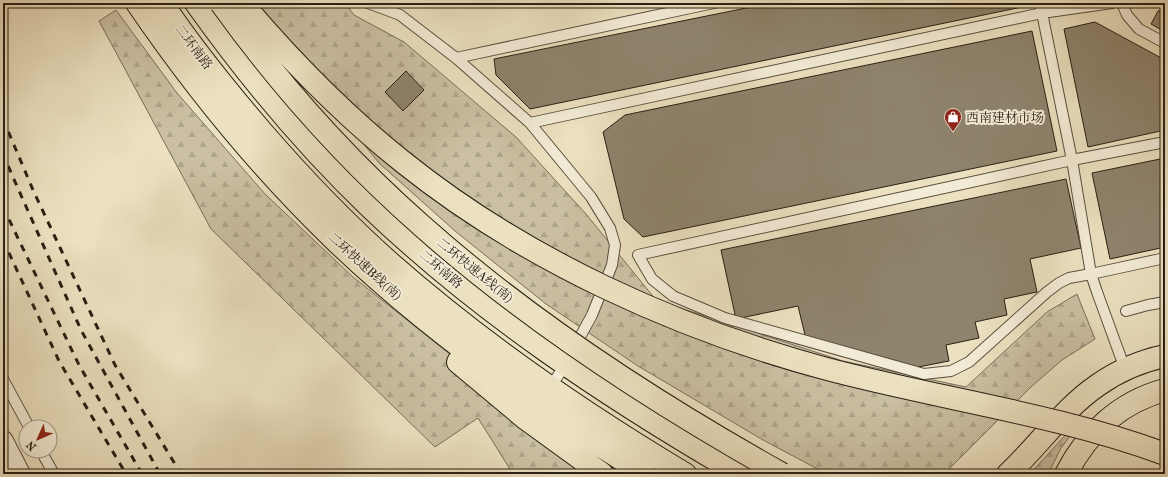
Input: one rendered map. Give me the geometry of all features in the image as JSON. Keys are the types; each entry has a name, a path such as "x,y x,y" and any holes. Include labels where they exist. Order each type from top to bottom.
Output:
{"main road":[{"name":"二环快速B线(南)","path":"137,3 175,57 233,130 300,205 337,242 387,287 456,344 538,404 645,474"},
{"name":"二环南路","path":"162,3 215,75 249,117 315,191 389,262 469,328 550,388 686,474"},
{"name":"二环南路","path":"196,3 237,58 311,146 370,207 407,241 486,306 566,365 645,417 740,474"},
{"name":"二环快速A线(南)","path":"221,3 286,86 350,157 411,216 459,259 532,315 604,366 693,423 782,474"},
{"path":"242,3 293,60 330,97 405,164 484,220 541,254 601,285 632,300 695,326 794,360 889,384 1007,409 1064,423 1165,454"},
{"path":"337,242 374,285 454,359 530,422 602,474"},
{"path":"1008,474 1066,413 1097,385 1134,365 1165,356"},
{"path":"1066,474 1074,458 1087,440 1117,412 1131,403 1165,390"}],"street":[{"path":"3,441 20,474"}],"lane":[{"path":"368,3 400,15 456,58 530,123 591,197 610,228 615,245 612,265 592,315 566,365 550,388"},
{"path":"456,58 714,3"},
{"path":"1040,3 1072,160 1091,274 1125,369"},
{"path":"530,123 1042,13 1112,3"},
{"path":"1122,3 1127,15 1139,29 1165,43"},
{"path":"1165,142 1072,160 638,255 652,279 673,296 718,316 924,374 951,371 969,362 1047,292 1069,278 1165,258"},
{"path":"1126,311 1165,302"},
{"path":"3,378 25,419"},
{"path":"46,459 54,474"}],"green space":[{"path":"252,3 345,3 354,15 404,42 516,137 586,214 656,300 843,361 966,387 1047,312 1077,294 1095,339 1062,360 1031,387 946,472 942,474 827,474 763,440 638,366 546,304 455,231 379,163 280,41"},
{"path":"116,10 177,93 265,194 353,277 485,382 622,474 513,474 478,418 435,447 211,229 99,21"},
{"path":"1070,430 1073,432 1061,448 1048,474 1030,474"}],"building":[{"path":"771,3 1026,3 1027,6 530,109 496,75 494,59"},
{"path":"1165,9 1165,32 1151,24 1158,11"},
{"path":"1095,22 1165,60 1165,130 1088,147 1064,29"},
{"path":"1032,31 1057,151 643,237 624,219 603,132 625,115"},
{"path":"406,71 424,90 403,111 385,92"},
{"path":"1165,158 1165,247 1110,259 1092,173"},
{"path":"1066,179 1081,248 1030,259 1037,292 1004,299 1007,315 975,322 979,338 946,345 949,361 908,369 806,339 798,306 736,319 721,250"}],"railway":[{"path":"3,119 33,190 115,365 181,474"},
{"path":"3,153 81,330 160,474"},
{"path":"3,207 79,365 142,474"},
{"path":"3,240 59,361 126,474"}],"place":[{"name":"西南建材市场","path":"953,132"}]}
